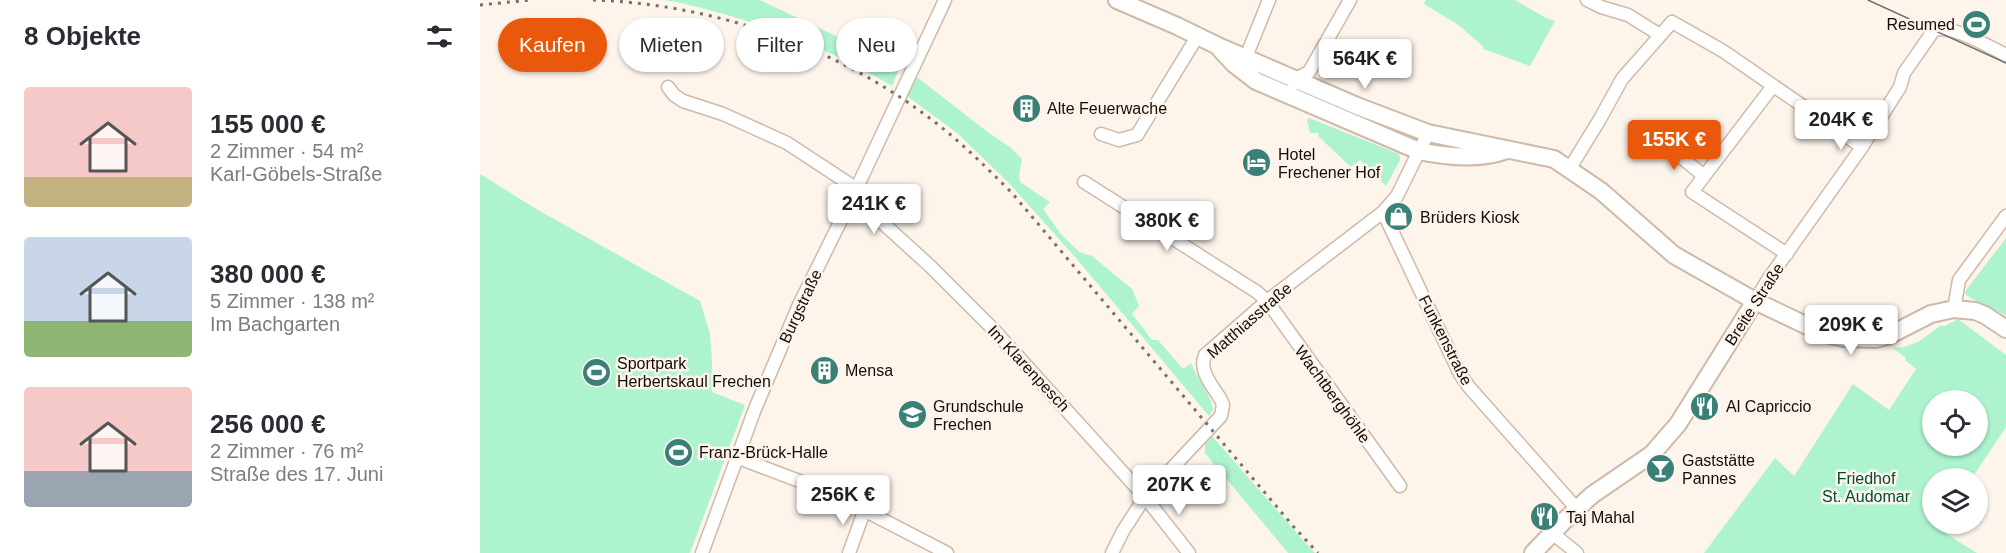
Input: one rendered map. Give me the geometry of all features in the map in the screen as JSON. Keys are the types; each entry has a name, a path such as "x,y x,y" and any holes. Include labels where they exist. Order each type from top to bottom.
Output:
{"street":[{"name":"Burgstraße","path":"702,553 736,457 799,305 855,193 945,0"},
{"path":"1117,0 1295,79 1428,133 1506,150 1547,156 1570,168 1601,191 1674,255 1755,302 1822,333 1860,340 1876,339 1890,335 1931,314 1954,309 1975,311 2006,329"},
{"path":"1246,57 1269,0"},
{"path":"1288,96 1295,79 1309,72 1350,0"},
{"path":"1587,0 1628,15 1660,35"},
{"path":"1570,168 1622,79 1672,22 1723,51 1862,147"},
{"name":"Breite Straße","path":"1533,553 1592,495 1640,465 1665,441 1678,424 1767,281 1862,147 1900,87 1904,73 1928,36 1934,30 1956,32 2006,55"},
{"path":"1101,134 1119,140 1137,135 1197,37"},
{"path":"1218,46 1234,64 1256,81 1419,151 1435,154 1490,156 1506,150"},
{"path":"1773,86 1692,192 1787,254"},
{"name":"Im Klarenpesch","path":"668,87 683,101 723,114 787,143 855,193 966,301 1145,496 1189,553"},
{"name":"Matthiasstraße","path":"1112,553 1145,496 1221,416 1223,405 1221,400 1203,372 1202,366 1206,355 1267,301 1383,212 1397,196 1428,133"},
{"path":"1648,140 1653,134 1704,176"},
{"name":"Wachtberghöhle","path":"1084,182 1245,283 1267,301 1400,486"},
{"name":"Funkenstraße","path":"1383,212 1464,381 1577,509"},
{"path":"1954,309 1959,280 2006,216"},
{"path":"736,457 831,493 947,553"},
{"path":"849,553 865,509"},
{"path":"1552,533 1577,553"}],"green space":[{"path":"664,0 760,0 798,18 739,18"},
{"path":"1426,0 1515,0 1555,21 1530,66 1483,49 1483,46 1457,24 1424,4"},
{"path":"824,30 836,36 836,56 824,50"},
{"path":"866,72 898,72 892,86"},
{"path":"918,78 1011,148 1022,159 1020,182 1050,202 1043,209 1061,234 1079,252 1092,256 1132,289 1139,306 1132,314 1152,340 1158,340 1183,369 1191,363 1211,403 1213,409 1209,416 1076,258 1007,181 957,133 907,96"},
{"path":"1302,90 1416,136 1416,138 1413,140 1300,92"},
{"path":"1309,118 1399,154 1400,160 1386,186 1360,160 1351,167 1318,136 1319,133 1310,133 1307,120"},
{"name":"Sportpark Herbertskaul Frechen","path":"480,174 538,210 700,301 710,334 712,392 745,405 690,553 480,553"},
{"path":"2006,238 2006,316 1964,293"},
{"name":"Friedhof St. Audomar","path":"1958,319 2006,355 2006,427 1988,454 1988,390 1922,390 1922,456 1987,456 1979,468 1922,468 1922,534 1947,534 1977,553 1704,553 1775,458 1794,476 1853,384 1889,410 1916,369 1893,348 1918,342 1940,326 1945,326"},
{"path":"1212,436 1315,553 1288,553 1205,453 1205,441"}],"tram line":[{"path":"1868,0 2006,63"}],"railway":[{"path":"480,5 531,0"},
{"path":"593,0 637,3 681,10 724,19 767,32 849,67 888,89 936,123 1012,193 1318,553"}],"place":[{"name":"Resumed","path":"1976,24"},
{"name":"Alte Feuerwache","path":"1026,108"},
{"name":"Hotel Frechener Hof","path":"1257,163"},
{"name":"Brüders Kiosk","path":"1399,217"},
{"name":"Mensa","path":"824,370"},
{"name":"Sportpark Herbertskaul Frechen","path":"596,372"},
{"name":"Al Capriccio","path":"1705,406"},
{"name":"Grundschule Frechen","path":"912,415"},
{"name":"Franz-Brück-Halle","path":"678,452"},
{"name":"Gaststätte Pannes","path":"1661,469"},
{"name":"Taj Mahal","path":"1545,517"}]}
